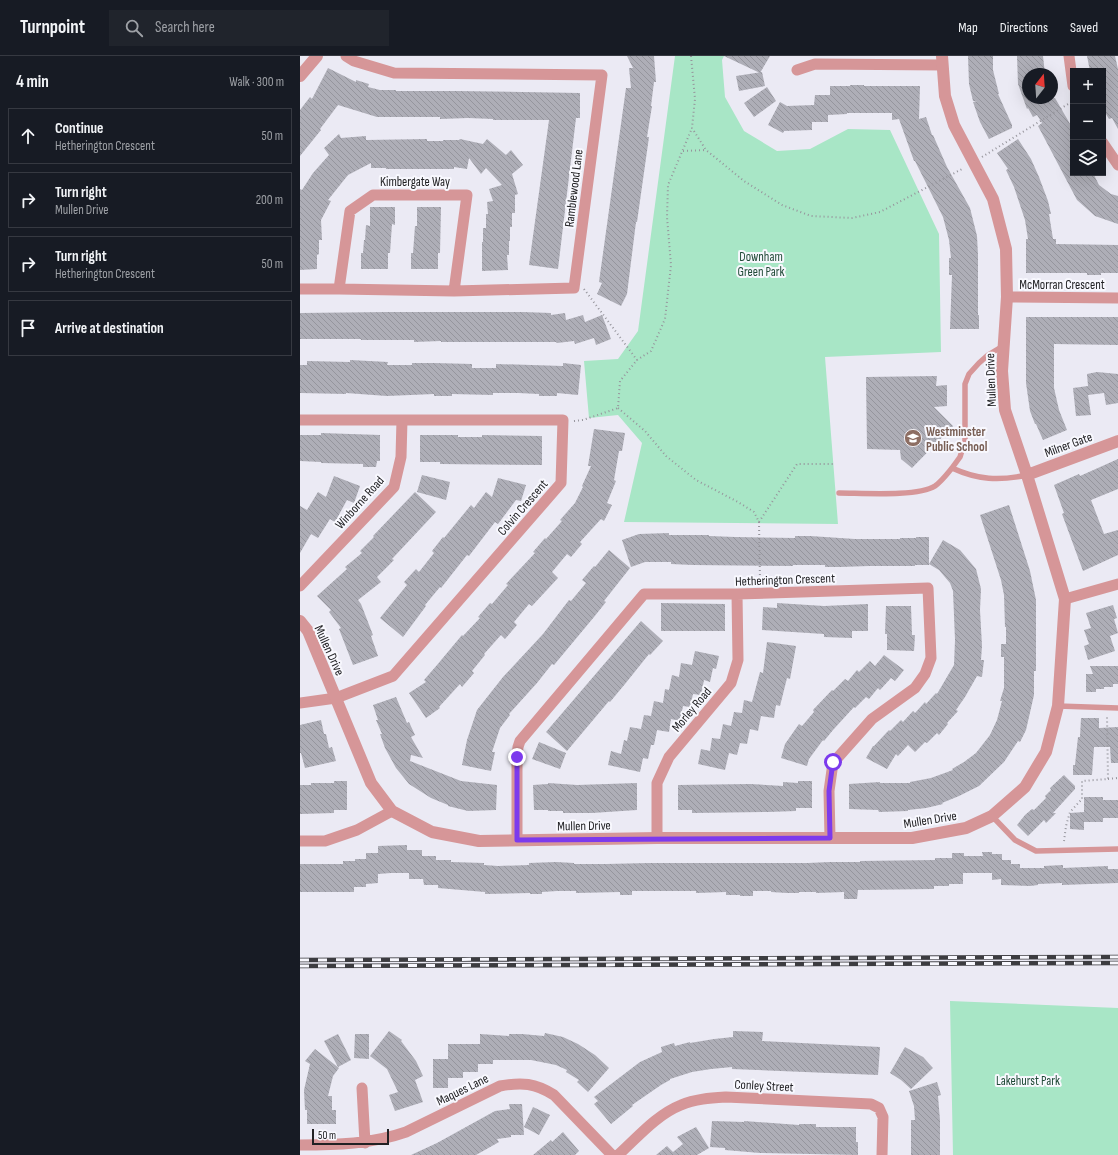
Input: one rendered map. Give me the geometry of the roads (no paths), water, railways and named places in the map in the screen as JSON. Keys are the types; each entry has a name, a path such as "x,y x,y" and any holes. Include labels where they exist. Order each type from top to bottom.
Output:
{"street":[{"path":"300,76 317,56"},
{"name":"Ramblewood Lane","path":"300,289 454,291 574,288 602,75 394,73 354,62 346,56"},
{"path":"1069,56 1071,68"},
{"path":"796,70 815,64 942,60"},
{"name":"Mullen Drive","path":"300,621 308,631 371,783 392,811 432,832 479,840 912,838 966,828 992,816 1025,787 1046,752 1058,706 1065,599 1027,475 1005,410 1002,371 1007,298 1006,249 993,199 954,125 945,96 942,60"},
{"path":"1106,147 1118,165"},
{"name":"Kimbergate Way","path":"339,289 350,211 374,195 467,195 454,291"},
{"name":"McMorran Crescent","path":"1007,298 1118,298"},
{"name":"Colvin Crescent","path":"300,420 563,420 562,483 394,676 336,698"},
{"name":"Winborne Road","path":"300,586 394,487 401,457 402,420"},
{"name":"Milner Gate","path":"1027,475 1118,441"},
{"path":"1065,599 1118,584"},
{"name":"Hetherington Crescent","path":"517,840 517,757 520,741 644,594 737,594 928,588 931,658 925,674 915,688 872,719 833,762 829,791 830,838"},
{"name":"Morley Road","path":"656,838 657,783 669,757 731,683 738,660 737,594"},
{"path":"300,703 336,698"},
{"path":"300,841 325,841 357,830 392,811"},
{"name":"Maques Lane","path":"300,1145 316,1150 365,1143 392,1137 406,1132 500,1086 515,1083 529,1084 543,1088 554,1095 612,1155"},
{"path":"362,1088 365,1143"},
{"name":"Conley Street","path":"618,1155 659,1118 680,1105 703,1099 726,1096 871,1104 879,1108 883,1117 882,1155"}],"lane":[{"path":"839,493 922,492 935,486 945,478 960,457 965,441 965,384 969,374 988,354 1004,346"},
{"path":"952,468 964,474 978,478 1011,478 1027,475"},
{"path":"1058,706 1118,708"},
{"path":"992,816 1015,840 1036,851 1118,849"}],"railway":[{"path":"300,960 1118,957"},
{"path":"300,966 1118,963"}],"place":[{"name":"Westminster Public School","path":"913,438"}],"park label":[{"name":"Downham Green Park","path":"761,264"},
{"name":"Lakehurst Park","path":"1028,1080"}]}
